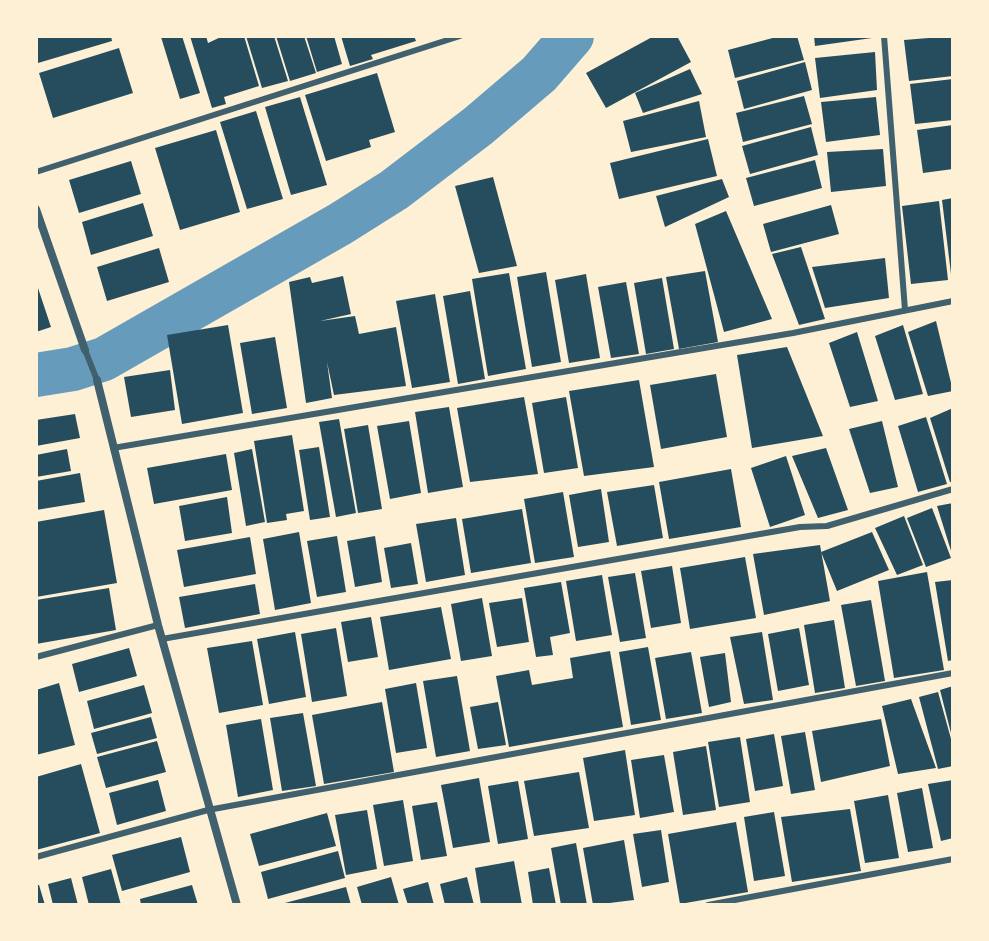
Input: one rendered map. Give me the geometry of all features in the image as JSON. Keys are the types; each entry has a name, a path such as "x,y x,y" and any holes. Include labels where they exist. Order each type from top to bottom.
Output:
{"street":[{"path":"36,209 85,350"},
{"path":"97,380 158,625 237,905"}],"lane":[{"path":"36,172 460,36"},
{"path":"884,36 905,310"},
{"path":"113,448 793,333 953,301"},
{"path":"85,350 97,380"},
{"path":"162,639 785,529 827,526 953,489"},
{"path":"36,657 158,625"},
{"path":"36,857 208,810 953,673"},
{"path":"708,905 953,859"}],"building":[{"path":"36,36 111,36 112,41 38,63"},
{"path":"182,36 200,93 180,99 161,37"},
{"path":"190,36 206,36 208,43 223,36 244,36 259,86 224,97 226,104 212,108"},
{"path":"246,36 274,36 288,81 262,88"},
{"path":"276,36 304,36 316,73 290,81"},
{"path":"306,36 334,36 342,64 317,72"},
{"path":"341,36 414,36 416,41 371,55 373,59 350,66"},
{"path":"654,36 677,36 691,62 606,108 586,73"},
{"path":"780,36 797,36 804,60 735,78 728,50"},
{"path":"814,36 872,36 872,38 815,46"},
{"path":"953,36 953,76 909,81 904,40"},
{"path":"119,48 133,93 53,118 39,73"},
{"path":"875,52 877,90 820,98 815,58"},
{"path":"805,62 812,90 744,109 737,81"},
{"path":"690,69 702,94 643,113 635,93"},
{"path":"377,73 395,132 369,140 371,147 326,161 305,95"},
{"path":"953,79 953,120 915,124 910,84"},
{"path":"804,96 812,124 743,142 736,113"},
{"path":"300,97 327,185 291,195 265,107"},
{"path":"876,97 880,135 826,142 821,102"},
{"path":"699,101 706,137 631,152 623,121"},
{"path":"256,111 283,199 247,209 220,122"},
{"path":"953,125 953,169 923,173 917,130"},
{"path":"811,127 818,155 750,174 742,146"},
{"path":"216,130 240,212 180,230 155,148"},
{"path":"708,139 717,176 619,199 610,163"},
{"path":"883,149 886,186 831,192 827,152"},
{"path":"815,160 822,188 754,206 746,178"},
{"path":"131,161 141,194 79,213 69,180"},
{"path":"493,177 517,266 479,273 455,186"},
{"path":"722,179 729,197 665,227 656,196"},
{"path":"953,198 953,274 951,274 942,200"},
{"path":"939,201 948,280 911,284 902,206"},
{"path":"143,203 153,236 91,255 82,222"},
{"path":"831,205 839,234 771,252 763,224"},
{"path":"726,211 772,319 724,332 695,224"},
{"path":"801,247 825,319 799,325 772,254"},
{"path":"159,248 169,282 107,301 97,267"},
{"path":"885,258 889,298 825,308 812,267"},
{"path":"705,271 718,342 679,349 666,277"},
{"path":"546,272 561,362 532,367 517,277"},
{"path":"509,273 526,369 488,376 472,279"},
{"path":"586,274 600,358 569,363 555,280"},
{"path":"343,276 351,314 320,321 355,316 359,334 396,327 406,386 334,395 327,362 332,398 306,403 289,282 310,277 312,283"},
{"path":"662,278 674,349 646,354 634,283"},
{"path":"36,282 51,327 36,332"},
{"path":"626,282 639,354 611,358 598,287"},
{"path":"470,291 485,379 458,384 443,296"},
{"path":"435,294 450,382 412,388 396,301"},
{"path":"936,321 953,391 928,396 908,332"},
{"path":"228,325 243,413 182,424 167,335"},
{"path":"903,325 923,394 895,400 875,336"},
{"path":"857,332 878,401 850,407 829,343"},
{"path":"275,337 287,408 252,414 240,343"},
{"path":"787,347 823,436 752,448 737,355"},
{"path":"170,370 175,410 131,417 124,377"},
{"path":"716,374 727,437 661,449 650,385"},
{"path":"639,380 654,467 584,476 569,391"},
{"path":"524,397 538,474 470,482 457,408"},
{"path":"566,397 578,468 544,473 532,403"},
{"path":"449,407 463,487 428,493 415,412"},
{"path":"953,408 953,482 950,482 930,418"},
{"path":"75,414 80,438 36,446 36,420"},
{"path":"926,417 947,484 918,492 898,426"},
{"path":"339,419 356,513 336,517 319,422"},
{"path":"409,421 421,493 390,499 377,426"},
{"path":"882,421 898,487 870,493 849,429"},
{"path":"368,425 382,509 358,513 344,429"},
{"path":"292,435 304,511 286,514 287,520 267,523 254,441"},
{"path":"319,447 330,517 310,520 299,450"},
{"path":"826,448 848,510 818,518 792,456"},
{"path":"67,449 71,471 36,477 36,455"},
{"path":"252,449 265,522 246,526 234,453"},
{"path":"226,454 232,490 154,504 147,468"},
{"path":"786,456 805,515 770,527 751,468"},
{"path":"731,469 741,527 669,539 659,482"},
{"path":"80,473 85,502 36,510 36,481"},
{"path":"654,485 663,538 617,546 607,492"},
{"path":"601,489 609,542 578,547 569,495"},
{"path":"563,492 574,557 535,563 524,499"},
{"path":"227,497 232,533 185,541 179,506"},
{"path":"953,503 953,554 952,554 937,506"},
{"path":"932,508 951,558 926,567 907,518"},
{"path":"522,509 531,563 471,573 462,519"},
{"path":"104,510 117,583 36,597 36,522"},
{"path":"904,516 923,565 897,575 875,528"},
{"path":"456,518 465,575 426,582 416,524"},
{"path":"299,532 311,603 275,610 263,539"},
{"path":"872,532 889,570 837,591 821,552"},
{"path":"337,536 346,592 317,597 307,541"},
{"path":"375,536 382,582 355,587 347,541"},
{"path":"250,537 256,574 184,587 177,550"},
{"path":"411,543 418,584 391,588 384,548"},
{"path":"820,545 830,601 764,615 753,554"},
{"path":"745,557 756,618 690,629 680,568"},
{"path":"672,566 681,623 651,628 641,571"},
{"path":"927,572 944,670 894,678 878,581"},
{"path":"635,573 646,638 620,642 608,577"},
{"path":"602,575 612,635 576,641 566,581"},
{"path":"953,580 953,660 948,661 935,582"},
{"path":"561,582 570,633 550,637 553,655 536,657 524,588"},
{"path":"255,584 260,614 185,628 179,597"},
{"path":"109,588 116,630 36,644 36,600"},
{"path":"482,598 492,656 461,661 451,604"},
{"path":"522,598 529,642 497,647 489,603"},
{"path":"871,600 885,681 856,686 841,605"},
{"path":"441,607 451,659 389,670 380,617"},
{"path":"371,617 378,657 348,662 341,622"},
{"path":"834,620 845,688 815,693 804,625"},
{"path":"336,628 347,696 312,702 301,634"},
{"path":"799,628 809,685 778,691 768,634"},
{"path":"295,632 306,697 269,704 257,639"},
{"path":"762,632 773,700 744,704 730,637"},
{"path":"252,641 263,705 219,713 207,648"},
{"path":"648,647 661,720 631,725 619,652"},
{"path":"129,648 137,676 79,692 72,664"},
{"path":"610,651 623,727 509,747 496,676 529,670 532,685 573,678 570,658"},
{"path":"691,652 702,713 666,719 655,658"},
{"path":"725,653 731,702 709,707 700,657"},
{"path":"457,676 470,751 436,757 423,681"},
{"path":"59,683 75,745 36,755 36,690"},
{"path":"416,683 427,748 396,753 385,689"},
{"path":"144,685 152,713 94,729 87,701"},
{"path":"953,686 953,737 952,737 940,690"},
{"path":"938,692 953,746 953,766 938,769 919,697"},
{"path":"911,699 936,768 898,774 882,706"},
{"path":"382,702 394,772 324,784 312,715"},
{"path":"498,702 506,745 478,749 470,707"},
{"path":"303,713 316,786 282,791 270,718"},
{"path":"151,717 157,738 97,754 91,733"},
{"path":"261,719 273,790 238,797 226,725"},
{"path":"881,719 890,766 821,782 812,731"},
{"path":"805,732 815,790 791,794 781,736"},
{"path":"774,734 783,786 755,791 746,739"},
{"path":"740,737 750,802 719,807 708,742"},
{"path":"157,741 166,772 106,788 97,757"},
{"path":"706,746 716,810 683,815 673,752"},
{"path":"625,750 635,815 594,821 583,758"},
{"path":"664,755 674,812 640,818 631,760"},
{"path":"81,764 100,833 36,850 36,777"},
{"path":"579,772 589,828 534,836 524,781"},
{"path":"479,778 490,842 453,848 441,785"},
{"path":"158,780 166,811 117,825 109,793"},
{"path":"953,780 953,838 941,841 928,784"},
{"path":"518,781 528,839 498,844 488,786"},
{"path":"922,788 933,848 908,852 897,793"},
{"path":"888,795 899,858 865,863 854,801"},
{"path":"403,800 413,861 384,866 373,805"},
{"path":"437,802 447,856 421,860 412,806"},
{"path":"850,809 861,871 792,882 781,817"},
{"path":"367,810 377,869 346,875 335,815"},
{"path":"774,812 785,876 754,881 744,817"},
{"path":"327,813 336,846 259,866 250,834"},
{"path":"736,822 748,892 680,904 668,834"},
{"path":"661,830 669,882 642,887 633,834"},
{"path":"181,837 190,872 122,891 112,855"},
{"path":"624,840 634,900 593,905 583,848"},
{"path":"576,843 587,905 561,905 551,848"},
{"path":"338,851 345,878 268,899 261,872"},
{"path":"514,861 522,905 481,905 475,868"},
{"path":"549,868 556,905 533,905 528,872"},
{"path":"111,869 121,905 89,905 82,877"},
{"path":"391,877 399,905 362,905 357,887"},
{"path":"467,877 474,905 445,905 440,884"},
{"path":"71,878 78,905 53,905 48,884"},
{"path":"428,882 434,905 408,905 403,889"},
{"path":"36,885 39,885 45,905 36,905"},
{"path":"192,885 198,905 141,905 140,899"},
{"path":"346,887 351,905 281,905 281,904"}],"waterway":[{"path":"36,375 73,369 104,359 394,190 478,126 539,74 572,36"}]}
